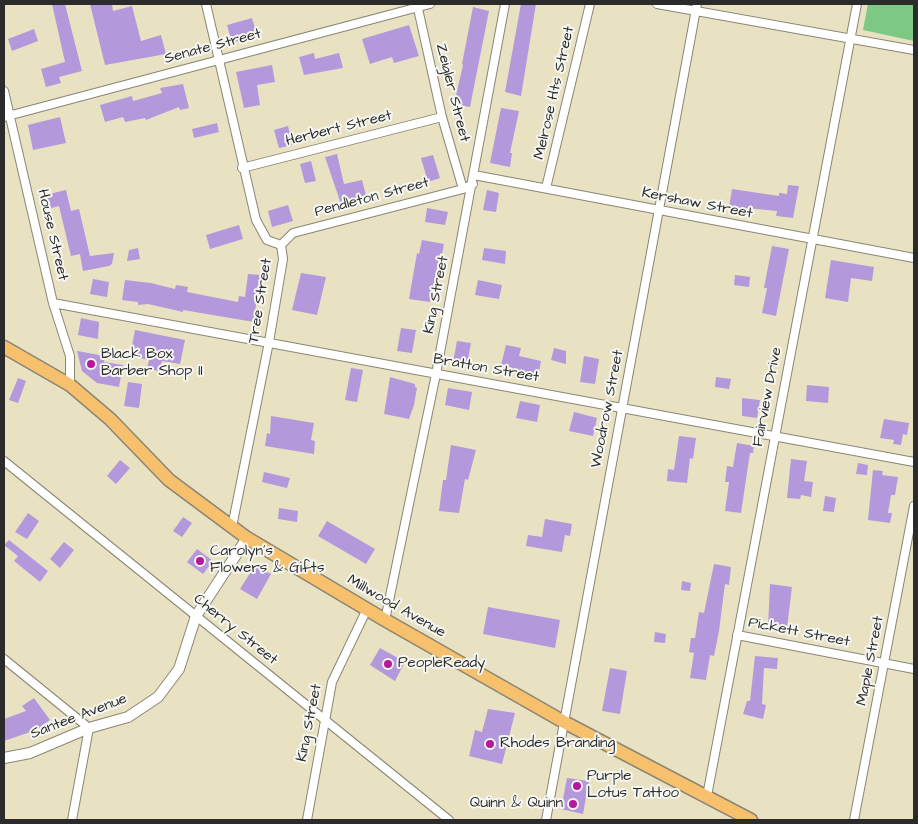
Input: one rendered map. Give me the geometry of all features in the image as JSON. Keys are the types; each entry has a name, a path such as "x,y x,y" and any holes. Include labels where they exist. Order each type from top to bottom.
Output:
{"main road":[{"name":"Millwood Avenue","path":"4,347 70,385 110,419 169,480 247,538 385,620 564,722 751,820"}],"street":[{"name":"Tree Street","path":"206,4 242,168 256,220 268,240 282,244 283,259 269,342 232,528"},
{"name":"Senate Street","path":"7,117 430,4"},
{"name":"King Street","path":"385,620 436,374 473,184 505,4"},
{"name":"Melrose Hts Street","path":"546,188 590,4"},
{"path":"657,4 697,8 914,50"},
{"name":"Fairview Drive","path":"707,796 857,4"},
{"name":"Zeigler Street","path":"418,6 442,117 463,189"},
{"name":"Woodrow Street","path":"546,820 697,8"},
{"name":"House Street","path":"4,91 7,117 53,303 70,356 70,385"},
{"name":"Herbert Street","path":"242,168 442,117"},
{"name":"Kershaw Street","path":"474,175 659,212 914,258"},
{"name":"Pendleton Street","path":"282,244 293,233 463,189 473,184"},
{"name":"Bratton Street","path":"53,303 914,462"},
{"name":"Cherry Street","path":"4,462 449,820"},
{"name":"Maple Street","path":"854,820 914,506"},
{"name":"Santee Avenue","path":"4,758 30,753 89,728 128,717 158,697 179,668 196,616 247,538"},
{"name":"King Street","path":"307,820 332,682 367,609"},
{"name":"Pickett Street","path":"737,635 914,669"},
{"path":"4,659 89,728 72,820"}],"green space":[{"path":"868,4 914,4 914,41 863,30"}],"building":[{"path":"52,4 65,4 82,71 59,77 61,83 46,87 41,69 65,62"},
{"path":"90,4 112,4 113,11 132,6 141,41 161,35 166,54 105,65"},
{"path":"521,4 536,4 521,96 505,92"},
{"path":"473,7 489,11 470,107 454,104"},
{"path":"252,18 257,35 232,43 227,25"},
{"path":"409,25 419,56 394,63 392,57 370,64 362,39"},
{"path":"34,29 38,41 12,51 8,39"},
{"path":"314,53 315,59 339,53 343,68 304,75 299,57"},
{"path":"272,65 275,82 257,85 260,105 244,108 236,72"},
{"path":"183,84 189,108 180,110 179,107 146,120 145,118 125,122 123,117 105,122 100,105 132,96 133,101 162,93 160,88"},
{"path":"501,108 519,111 510,153 512,153 510,167 490,163"},
{"path":"60,117 66,143 33,150 28,125"},
{"path":"217,123 219,132 194,138 192,129"},
{"path":"288,126 293,145 279,148 274,130"},
{"path":"337,154 344,184 362,180 367,199 342,207 325,157"},
{"path":"433,155 440,178 428,182 421,158"},
{"path":"311,161 316,181 305,183 300,164"},
{"path":"788,185 799,186 793,218 776,216 777,211 747,208 746,212 729,208 732,189 779,196 779,193 787,194"},
{"path":"66,190 71,211 79,209 90,256 114,253 112,264 109,266 83,271 80,254 71,256 59,206 48,209 45,195"},
{"path":"487,190 499,193 496,212 483,210"},
{"path":"288,205 293,221 272,227 268,211"},
{"path":"427,208 448,212 445,225 425,222"},
{"path":"239,225 243,239 210,249 206,235"},
{"path":"422,240 444,244 442,254 440,253 430,302 409,299 417,253 419,254"},
{"path":"772,246 789,249 776,316 762,313 767,288 764,288"},
{"path":"138,248 140,259 127,261 129,250"},
{"path":"484,248 506,251 505,264 482,260"},
{"path":"831,260 874,267 872,281 851,278 848,302 825,298"},
{"path":"301,273 326,277 317,315 292,310"},
{"path":"248,274 262,275 261,286 258,286 254,322 183,310 183,312 148,304 138,305 138,302 122,300 125,280 151,283 175,289 176,285 188,287 187,292 238,302 239,296 245,297"},
{"path":"735,275 750,277 749,287 734,285"},
{"path":"93,279 109,282 107,297 90,294"},
{"path":"478,280 502,285 499,299 475,295"},
{"path":"81,318 99,322 98,339 78,335"},
{"path":"401,328 416,330 412,353 397,351"},
{"path":"135,330 185,340 180,364 162,361 160,371 147,369 149,360 130,356"},
{"path":"457,341 471,343 467,365 453,362"},
{"path":"506,345 521,348 519,356 541,361 538,377 500,369"},
{"path":"554,348 566,351 566,364 551,360"},
{"path":"77,351 105,356 104,362 123,365 119,387 97,383 82,371"},
{"path":"584,356 599,359 595,384 580,382"},
{"path":"351,368 363,370 357,402 345,400"},
{"path":"390,377 415,384 417,388 409,419 384,414"},
{"path":"716,377 731,379 729,389 715,387"},
{"path":"18,378 26,381 18,403 9,400"},
{"path":"128,382 142,384 139,408 124,406"},
{"path":"807,385 829,387 828,403 806,401"},
{"path":"448,388 472,392 469,410 445,405"},
{"path":"742,398 760,400 757,418 742,416"},
{"path":"520,401 540,405 537,422 516,418"},
{"path":"574,412 597,418 593,436 569,431"},
{"path":"271,416 314,423 311,440 315,441 314,454 265,446 267,433 270,434"},
{"path":"884,419 909,423 907,435 903,434 901,445 893,444 894,440 880,438"},
{"path":"679,436 696,438 693,459 690,458 687,483 667,481 668,469 674,470"},
{"path":"737,443 754,446 753,453 750,453 741,513 725,511 729,482 725,482 727,466 733,467"},
{"path":"451,445 476,450 468,480 465,479 459,513 439,511 443,480 446,480"},
{"path":"791,459 807,461 804,481 813,482 811,497 801,495 800,499 787,498"},
{"path":"120,460 130,468 116,484 107,476"},
{"path":"858,463 868,465 867,475 856,474"},
{"path":"873,470 883,471 882,475 898,477 895,495 891,495 888,513 892,513 890,523 868,520"},
{"path":"264,472 290,478 287,488 262,482"},
{"path":"825,496 836,498 834,512 823,511"},
{"path":"279,508 298,511 297,522 278,519"},
{"path":"28,513 39,521 27,539 15,532"},
{"path":"183,517 192,523 182,537 173,531"},
{"path":"545,519 572,524 570,536 565,535 562,552 526,546 528,535 542,537"},
{"path":"327,521 375,549 366,564 318,536"},
{"path":"9,540 48,571 40,582 14,561 18,556 4,545"},
{"path":"64,542 74,550 60,568 50,559"},
{"name":"Carolyn's Flowers & Gifts","path":"197,549 213,561 203,574 187,562"},
{"path":"714,564 731,567 729,585 725,584 719,631 714,656 710,655 706,680 690,678 694,653 689,652 691,638 695,638 699,612 704,613"},
{"path":"255,565 271,574 257,599 240,589"},
{"path":"682,581 691,583 690,591 681,590"},
{"path":"770,584 792,587 787,628 768,627"},
{"path":"488,607 560,620 555,648 483,634"},
{"path":"655,632 666,634 665,643 654,642"},
{"name":"PeopleReady","path":"380,648 405,662 395,681 370,665"},
{"path":"755,656 778,658 777,669 764,668 762,704 766,705 763,719 743,714 747,701 750,701"},
{"path":"610,668 627,671 620,714 602,711"},
{"path":"34,698 50,720 36,730 4,741 4,719 26,711 22,706"},
{"name":"Rhodes Branding","path":"488,709 515,713 502,764 469,756 475,730 482,732"},
{"path":"567,778 589,781 583,814 561,809"}],"place":[{"name":"Black Box Barber Shop II","path":"91,364"},
{"name":"Carolyn's Flowers & Gifts","path":"200,561"},
{"name":"PeopleReady","path":"388,664"},
{"name":"Rhodes Branding","path":"490,744"},
{"name":"Purple Lotus Tattoo","path":"577,786"},
{"name":"Quinn & Quinn","path":"573,804"}]}
